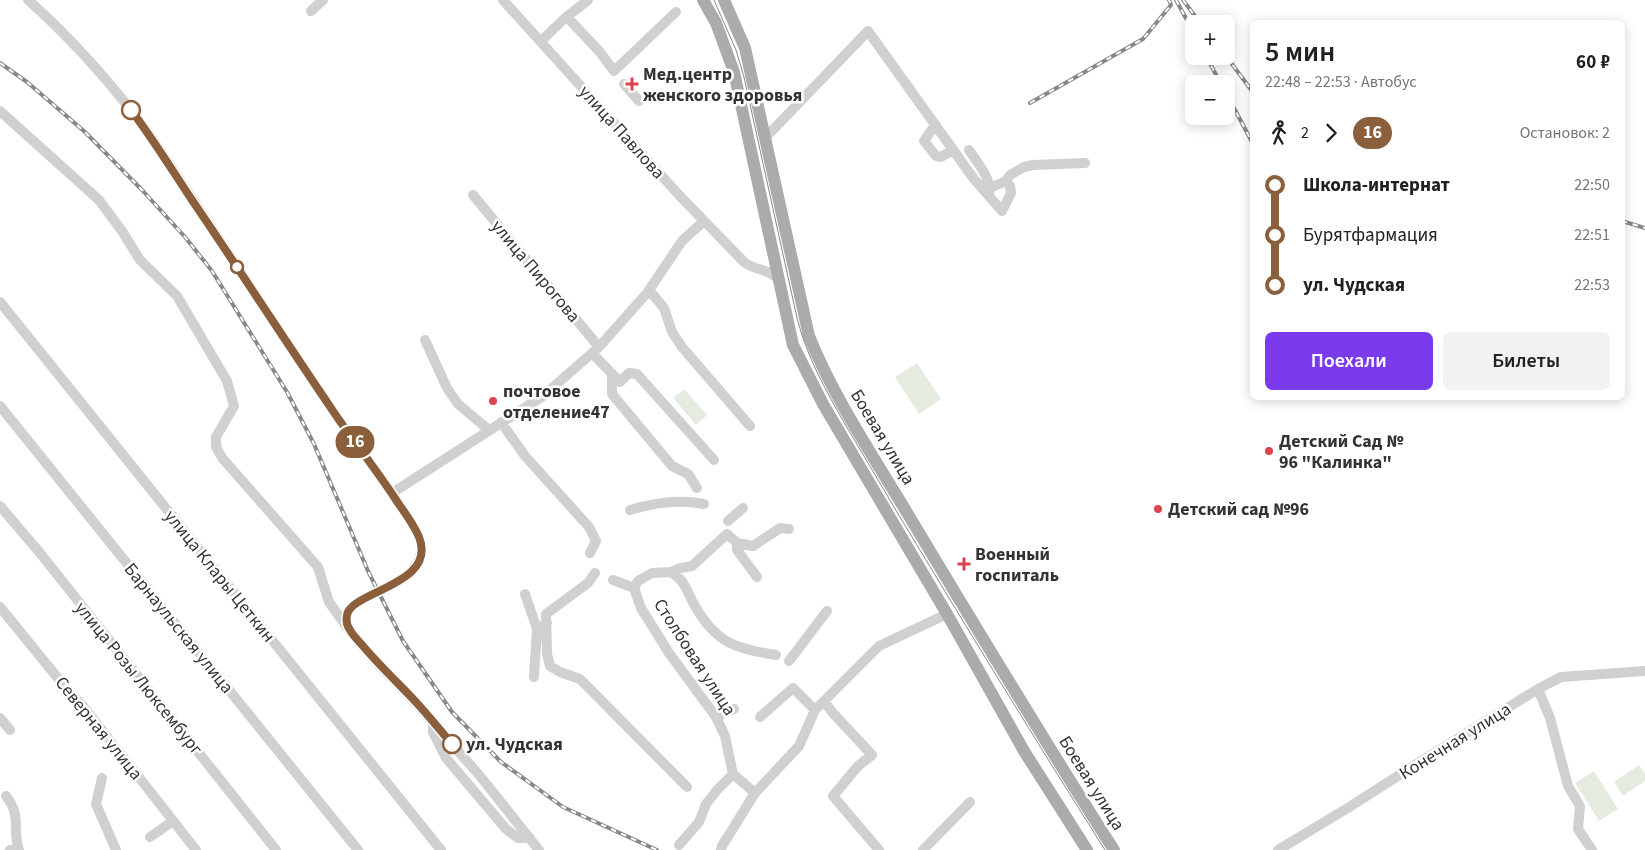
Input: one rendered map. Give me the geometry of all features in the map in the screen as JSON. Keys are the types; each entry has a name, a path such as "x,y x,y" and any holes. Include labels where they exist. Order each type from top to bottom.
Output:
{"main road":[{"name":"Боевая улица","path":"703,0 716,23 734,72 793,346 807,375 947,614 1024,752 1087,850"},
{"name":"Боевая улица","path":"724,0 745,48 809,336 817,356 962,606 1114,850"},
{"path":"947,614 962,606"}],"street":[{"path":"28,0 48,18 118,93 142,124 331,409 415,528 420,540 420,559 406,577 378,593 355,603 343,605 329,602"},
{"path":"311,11 323,0"},
{"name":"улица Павлова","path":"503,0 704,221 744,262 756,270 771,272 778,279"},
{"path":"540,42 588,0"},
{"path":"567,17 600,51 614,71 676,12"},
{"path":"765,138 868,31 953,150 990,192 1002,211 1011,193 1010,186 1006,181"},
{"path":"624,84 639,102"},
{"path":"0,111 99,200 140,260 177,296 227,380 234,406 216,437 216,447 223,458 318,567 329,602 349,630 480,776 539,850"},
{"path":"935,125 924,141 936,156 941,157 953,150"},
{"path":"969,150 983,171 990,192"},
{"path":"990,192 1006,181 1010,175 1024,167 1085,163"},
{"name":"улица Пирогова","path":"473,195 596,350 612,374"},
{"path":"392,493 543,396 596,350 649,290 682,242 704,221"},
{"path":"744,262 758,268 764,267 769,264 772,254"},
{"path":"649,290 664,308 672,332 682,347 750,426"},
{"name":"улица Клары Цеткин","path":"0,302 441,850"},
{"path":"425,340 447,388 458,404 489,430"},
{"path":"612,374 620,382 629,373 637,374 714,460"},
{"path":"612,374 612,394 672,466 688,474 697,488"},
{"name":"Барнаульская улица","path":"0,406 358,850"},
{"path":"501,422 526,456 589,527 596,541 590,553"},
{"path":"630,510 667,502 704,504"},
{"name":"улица Розы Люксембург","path":"0,506 40,553 276,850"},
{"path":"728,521 742,508"},
{"name":"Столбовая улица","path":"733,774 725,736 716,717 669,654 641,608 634,588 638,581 652,573 671,572 692,566 727,534 737,543 753,546 780,528 789,529"},
{"path":"737,543 737,550 757,577"},
{"name":"Столбовая улица","path":"671,572 683,580 695,606 710,627 724,641 746,650 776,655"},
{"path":"595,573 588,583 546,614 547,654 550,666 581,680 687,787"},
{"name":"Столбовая улица","path":"613,580 634,588"},
{"path":"525,594 537,628 534,677"},
{"path":"349,630 346,622 348,612 355,603"},
{"name":"Северная улица","path":"0,607 70,693 83,706 196,850"},
{"path":"789,661 827,611"},
{"path":"721,850 755,793 799,746 815,710 879,646 947,614"},
{"path":"537,628 547,623"},
{"name":"Конечная улица","path":"1278,850 1538,689 1561,677 1645,671"},
{"name":"Столбовая улица","path":"760,717 793,688 815,710"},
{"path":"1538,689 1550,718 1568,786 1580,806 1578,829 1592,850"},
{"path":"824,701 872,755 858,766 833,796 879,850"},
{"path":"716,717 734,709"},
{"path":"0,718 10,730"},
{"path":"433,722 433,732 446,758 506,829 518,838 530,838"},
{"path":"679,845 699,822 706,804 733,774 755,793"},
{"path":"102,778 96,804 116,850"},
{"path":"6,796 14,807 16,817 15,833 19,850"},
{"path":"923,850 970,802"},
{"path":"150,837 173,821"}],"shaded area":[{"path":"917,363 941,399 919,414 895,377"},
{"path":"684,389 707,415 696,425 673,398"},
{"path":"1639,765 1645,774 1645,781 1623,796 1614,782"},
{"path":"1594,771 1618,809 1599,821 1575,783"}],"tram line":[{"path":"714,0 736,50 744,77 797,318 817,372 830,398 897,512 1105,850"}],"railway":[{"path":"1030,103 1143,39 1171,5 1169,0"},
{"path":"1176,0 1185,16"},
{"path":"1183,0 1194,15"},
{"path":"0,63 27,82 85,132 143,191 185,237 212,271 287,392 314,444 368,571 403,641 452,712 501,762 563,807 657,850"},
{"path":"1211,65 1216,75"},
{"path":"1233,65 1250,88"},
{"path":"1235,110 1250,138"},
{"path":"1625,222 1645,228"}],"bus line":[{"name":"16","path":"131,110 166,159 331,409 415,528 420,540 421,549 420,559 414,569 406,577 378,593 355,603 348,612 346,622 349,630 377,663 452,744"}],"place":[{"name":"Мед.центр женского здоровья","path":"632,84"},
{"name":"почтовое отделение47","path":"493,401"},
{"name":"Детский Сад № 96 \"Калинка\"","path":"1269,451"},
{"name":"Детский сад №96","path":"1158,509"},
{"name":"Военный госпиталь","path":"964,564"},
{"name":"ул. Чудская","path":"452,744"}]}
